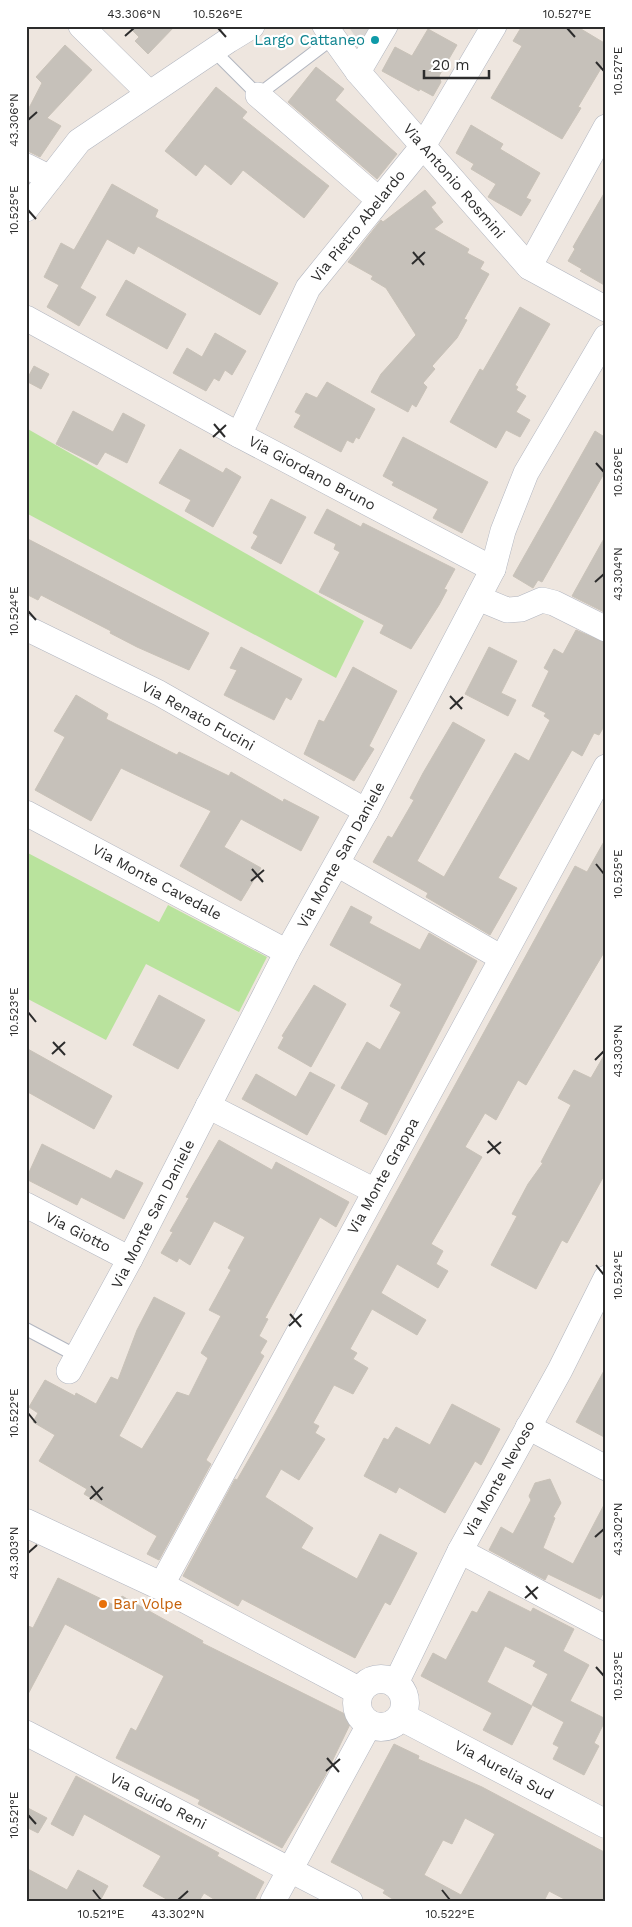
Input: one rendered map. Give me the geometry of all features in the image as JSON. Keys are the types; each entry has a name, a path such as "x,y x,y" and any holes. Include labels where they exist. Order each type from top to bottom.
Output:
{"street":[{"path":"81,26 149,93"},
{"path":"26,209 78,141 252,26"},
{"path":"358,72 386,26"},
{"name":"Via Pietro Abelardo","path":"239,435 308,288 423,146 494,26"},
{"name":"Via Antonio Rosmini","path":"329,32 358,72 529,267 606,310"},
{"path":"258,95 379,200"},
{"path":"529,267 606,127"},
{"path":"26,166 50,178"},
{"name":"Via Giordano Bruno","path":"26,318 239,435 493,569"},
{"name":"Via Monte San Daniele","path":"73,1364 130,1259 287,952 366,812 493,569 503,531 526,473 606,337"},
{"path":"478,598 507,610 521,609 542,600 554,603 606,629"},
{"name":"Via Renato Fucini","path":"26,628 159,693 366,812"},
{"name":"Via Monte Grappa","path":"161,1586 606,767"},
{"name":"Via Monte Cavedale","path":"26,813 287,952"},
{"path":"336,864 502,958"},
{"path":"208,1106 375,1191"},
{"name":"Via Giotto","path":"26,1205 130,1259"},
{"name":"Via Monte Nevoso","path":"396,1682 460,1551 603,1291"},
{"path":"528,1427 606,1468"},
{"path":"26,1524 161,1586 359,1692"},
{"path":"460,1551 606,1628"},
{"path":"382,1678 396,1682 405,1696 406,1707 402,1717 390,1726 380,1728 369,1725 358,1713 356,1700 359,1692 366,1683 374,1679 382,1678"},
{"name":"Via Aurelia Sud","path":"402,1717 606,1824"},
{"path":"273,1901 369,1725"},
{"name":"Via Guido Reni","path":"26,1733 350,1901"}],"lane":[{"path":"213,50 258,95 329,32"},
{"path":"26,1329 73,1364"}],"green space":[{"path":"26,428 364,621 336,678 26,513"},
{"path":"26,852 159,922 168,905 267,957 239,1012 146,964 106,1040 26,998"}],"shaded area":[{"name":"Largo Cattaneo","path":"348,26 400,26 376,66"}],"building":[{"path":"128,26 175,26 148,54 135,41 139,37"},
{"path":"522,26 576,26 606,44 606,60 578,107 581,108 562,139 491,98 522,46 513,41"},
{"path":"428,29 457,45 439,76 441,82 433,96 420,89 419,91 382,71 395,47 412,56"},
{"path":"65,45 92,70 47,118 61,126 40,157 26,150 26,106 29,108 42,83 36,77"},
{"path":"316,67 344,89 335,100 397,154 377,179 288,102"},
{"path":"216,87 247,112 242,118 329,186 304,218 243,170 231,185 205,164 196,176 165,151"},
{"path":"471,125 503,144 500,149 540,173 526,198 531,200 521,216 488,197 496,184 471,169 474,164 456,153"},
{"path":"112,184 158,210 155,217 278,283 260,315 138,246 134,254 107,239 80,288 96,297 79,326 47,307 59,285 44,277 61,243 74,250"},
{"path":"425,190 436,203 431,207 443,222 434,229 469,249 467,253 484,262 480,269 489,274 464,319 467,320 457,338 432,366 435,369 423,383 427,387 416,407 412,404 408,412 371,392 381,374 416,335 386,288 371,279 373,276 348,262 381,220 383,222"},
{"path":"606,190 606,286 580,271 582,269 568,261 575,249 573,247"},
{"path":"126,280 186,314 167,349 106,315"},
{"path":"520,307 550,324 515,385 518,387 516,390 526,396 516,412 530,420 520,437 506,430 496,448 450,422 480,369 483,371"},
{"path":"215,333 246,351 232,375 225,370 219,381 214,378 206,391 173,373 187,348 202,357"},
{"path":"34,366 49,374 41,389 26,381"},
{"path":"327,382 375,409 359,439 356,437 353,443 347,440 341,452 294,427 301,415 295,412 306,393 317,398"},
{"path":"73,411 113,432 123,413 145,425 127,463 105,452 97,465 56,444"},
{"path":"595,431 606,438 606,470 542,582 538,580 533,588 513,576"},
{"path":"403,437 488,482 462,533 433,518 438,509 392,485 394,482 383,476"},
{"path":"180,449 223,473 226,468 241,477 213,527 185,511 191,500 159,483"},
{"path":"271,499 306,517 281,564 251,548 258,536 253,533"},
{"path":"327,509 361,527 363,523 455,569 444,589 447,590 439,605 411,649 380,633 384,625 319,592 340,552 334,549 336,544 314,533"},
{"path":"606,535 606,613 572,596"},
{"path":"26,538 209,633 189,670 137,647 110,633 111,631 41,595 38,600 26,594"},
{"path":"576,630 606,643 606,723 599,735 594,733 582,756 572,750 498,878 517,888 490,935 426,897 428,893 373,862 388,836 392,838 414,800 410,798 453,722 485,740 417,861 444,877 515,753 529,761 550,720 544,716 546,713 532,706 549,671 544,668 554,649 563,654"},
{"path":"241,647 302,679 291,700 286,697 274,720 224,695 237,670 230,668"},
{"path":"489,647 517,661 501,693 516,700 508,716 465,694"},
{"path":"353,667 397,691 369,746 374,749 354,781 304,754 319,720 324,722"},
{"path":"76,695 108,714 106,719 177,755 179,752 229,776 231,772 283,802 284,799 319,817 301,851 241,819 224,847 261,868 241,901 180,866 211,811 121,768 91,821 35,790 65,737 54,731"},
{"path":"606,838 606,949 526,1085 518,1080 496,1120 485,1113 465,1147 482,1157 431,1244 443,1251 436,1264 448,1271 438,1288 397,1264 381,1293 426,1320 417,1335 372,1309 350,1349 357,1353 353,1359 368,1368 353,1394 334,1385 313,1423 319,1426 315,1433 325,1439 299,1480 281,1469 265,1497 313,1528 301,1548 357,1579 380,1534 417,1553 390,1605 385,1602 355,1658 242,1599 238,1606 183,1576 235,1479 237,1480 276,1412 575,866 587,872"},
{"path":"351,906 372,917 369,923 420,950 429,933 477,961 386,1135 360,1121 369,1103 341,1088 367,1042 380,1050 401,1012 390,1006 402,984 330,945"},
{"path":"314,985 346,1004 311,1067 278,1048 284,1037 282,1036"},
{"path":"159,995 205,1020 178,1069 133,1045"},
{"path":"26,1048 112,1096 94,1129 26,1091"},
{"path":"606,1052 606,1172 567,1243 562,1240 536,1289 491,1265 517,1216 512,1214 528,1184 543,1163 541,1162 571,1105 558,1098 574,1070 591,1078"},
{"path":"310,1072 335,1085 307,1135 242,1099 256,1074 296,1097"},
{"path":"219,1140 272,1170 276,1162 349,1202 336,1227 320,1217 265,1318 268,1319 259,1336 267,1341 260,1353 264,1356 206,1460 211,1464 159,1560 147,1554 157,1536 84,1494 87,1489 39,1461 55,1435 33,1422 38,1413 29,1407 45,1380 75,1396 76,1393 96,1404 111,1377 118,1380 137,1330 154,1297 185,1313 119,1436 142,1449 177,1392 189,1396 208,1358 201,1353 221,1316 209,1310 231,1270 228,1268 245,1237 214,1221 190,1265 179,1258 177,1262 161,1253 173,1232 170,1231 189,1198 186,1197"},
{"path":"42,1144 111,1179 116,1170 143,1183 124,1219 81,1197 77,1205 26,1179"},
{"path":"606,1367 606,1438 576,1422"},
{"path":"452,1404 500,1429 481,1465 475,1461 445,1513 399,1487 396,1493 364,1476 384,1438 388,1440 396,1427 430,1445"},
{"path":"550,1479 561,1503 553,1517 555,1518 543,1548 573,1564 606,1501 606,1588 600,1599 548,1574 545,1580 489,1550 501,1527 513,1534 531,1500 529,1496 535,1483"},
{"path":"58,1578 116,1606 122,1596 203,1641 202,1643 353,1718 325,1776 282,1848 198,1804 200,1800 116,1758 131,1728 136,1731 164,1676 65,1624 26,1698 26,1625 33,1628"},
{"path":"489,1591 531,1612 533,1608 574,1629 563,1651 589,1665 570,1701 606,1719 594,1743 599,1746 584,1775 553,1759 559,1747 553,1744 564,1722 532,1705 548,1674 533,1666 536,1661 505,1646 487,1682 532,1706 512,1745 483,1730 492,1713 421,1676 433,1653 446,1660 472,1611 477,1613"},
{"path":"394,1744 419,1756 418,1759 482,1787 606,1853 606,1901 568,1901 549,1891 544,1901 396,1901 383,1893 385,1890 331,1862","holes":["465,1818 495,1834 461,1895 424,1875 443,1840 452,1844"]},
{"path":"76,1776 219,1853 217,1856 264,1882 254,1901 217,1901 204,1893 199,1901 170,1901 143,1886 161,1856 84,1814 73,1836 51,1824"},
{"path":"26,1807 47,1818 38,1833 26,1827"},
{"path":"26,1868 67,1890 78,1870 108,1886 100,1901 26,1901"}],"place":[{"name":"Largo Cattaneo","path":"375,40"},
{"name":"Bar Volpe","path":"103,1604"}]}
